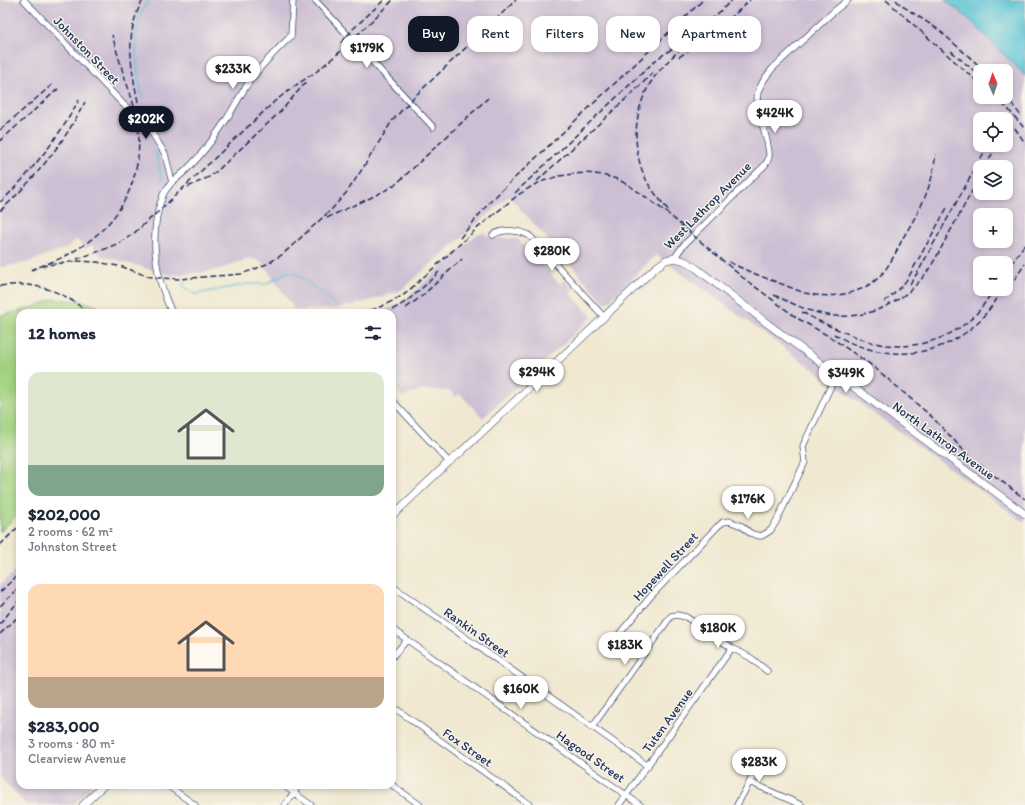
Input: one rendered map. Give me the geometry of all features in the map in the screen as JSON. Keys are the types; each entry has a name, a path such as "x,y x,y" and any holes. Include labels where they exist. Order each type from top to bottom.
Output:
{"street":[{"name":"Johnston Street","path":"24,0 123,104 149,128 166,154 172,182"},
{"path":"170,309 159,278 156,264 156,223 164,194 172,182 200,156 226,120 244,90 262,65 291,36 292,0"},
{"path":"315,0 433,127"},
{"name":"West Lathrop Avenue","path":"396,512 655,268 666,260 675,258 679,249 765,165 769,154 757,99 758,91 773,68 848,0"},
{"path":"493,235 501,231 521,232 527,234 542,248 604,316"},
{"name":"North Lathrop Avenue","path":"675,258 685,261 696,268 836,375 1025,514"},
{"name":"Hopewell Street","path":"620,633 651,596 723,522 729,521 736,523 750,533 761,536 771,530 805,462 803,446 836,375"},
{"path":"396,404 449,462"},
{"name":"Rankin Street","path":"396,589 648,766"},
{"path":"592,727 671,616 686,618 732,648 751,658 767,670"},
{"name":"Hagood Street","path":"396,632 640,805"},
{"path":"396,652 407,640"},
{"name":"Tuten Avenue","path":"619,805 732,648"},
{"name":"Fox Street","path":"396,709 530,805"},
{"path":"738,805 765,754"},
{"path":"750,782 801,805"},
{"path":"396,788 420,805"},
{"path":"87,804 100,789"},
{"path":"173,789 195,805"},
{"path":"289,789 311,805"},
{"path":"285,805 296,789"}],"shaded area":[{"path":"0,0 945,0 969,19 1025,76 1025,523 656,255 606,304 509,196 400,291 337,309 294,309 262,262 250,258 220,269 170,275 102,256 92,245 86,248 76,239 67,248 26,263 0,267"},
{"path":"484,233 491,238 518,239 560,284 565,280 574,290 570,293 592,317 483,418 460,394 456,397 450,391 425,390 403,397 396,389 396,309 386,309 405,300 477,234"},
{"path":"16,570 16,789 90,789 73,805 27,805 0,777 0,585"}],"green space":[{"path":"53,299 82,301 105,309 26,309"},
{"path":"16,312 16,516 0,532 0,316"}],"water":[{"path":"945,0 1025,0 1025,76 969,19"}],"waterway":[{"path":"142,98 136,56 136,33 141,14 149,0"},
{"path":"155,150 162,180"},
{"path":"185,282 183,285 184,287 196,294 248,284 266,284 287,272 303,278 323,294"},
{"path":"328,299 337,306"}],"railway":[{"path":"138,102 131,63 131,38 137,12 143,0"},
{"path":"341,43 353,29 384,0"},
{"path":"77,259 121,242 133,234 275,101 316,72 341,51 393,0"},
{"path":"41,266 76,261 97,262 123,267 147,276 178,279 241,274 269,263 283,254 332,209 347,192 392,121 413,98 516,0"},
{"path":"460,238 489,203 503,189 703,0"},
{"path":"668,210 649,185 639,160 636,134 640,107 651,82 669,60 732,0"},
{"path":"679,57 717,31 750,0"},
{"path":"886,0 973,78"},
{"path":"896,0 901,5 939,30 977,64"},
{"path":"31,270 67,255 85,244 113,217 124,202 132,185 137,166 139,146 138,125 112,35"},
{"path":"951,51 973,70"},
{"path":"515,193 657,59 668,52"},
{"path":"537,181 642,84 654,71"},
{"path":"188,187 209,177 217,171 281,111 306,82"},
{"path":"0,130 54,83"},
{"path":"0,141 59,88"},
{"path":"327,218 379,194 396,184 488,98"},
{"path":"0,202 24,178 49,147 79,100"},
{"path":"0,211 25,187 47,160 74,122 85,102"},
{"path":"1003,104 1025,129"},
{"path":"1012,104 1022,117"},
{"path":"1013,126 1025,143"},
{"path":"910,284 984,152"},
{"path":"989,160 993,152"},
{"path":"729,262 755,274 814,295 824,296 843,294 862,289 877,279 889,265 918,213 932,178 936,154"},
{"path":"374,309 405,294 481,225 518,195 534,185 559,176 573,174 587,173 617,179 630,186 666,212 742,277 797,318 830,337 874,367 932,417 971,458 1025,499"},
{"path":"774,295 797,306 822,314 836,316 864,314 890,304 913,288 927,272 973,190"},
{"path":"884,302 897,291 908,278 948,206"},
{"path":"1013,262 1025,244"},
{"path":"406,308 422,296 462,259"},
{"path":"1013,282 1025,264"},
{"path":"394,309 422,289 441,270"},
{"path":"0,286 22,285 50,290 67,297 83,309"},
{"path":"802,312 812,318 867,341 887,345 913,345 937,339 960,328 977,313 989,296"},
{"path":"834,334 852,343 890,353 909,353 928,350 946,344 963,334 983,317 999,296"},
{"path":"0,545 16,529"},
{"path":"0,592 16,577"},
{"path":"0,606 16,591"},
{"path":"0,624 16,604"},
{"path":"0,634 16,619"}]}
